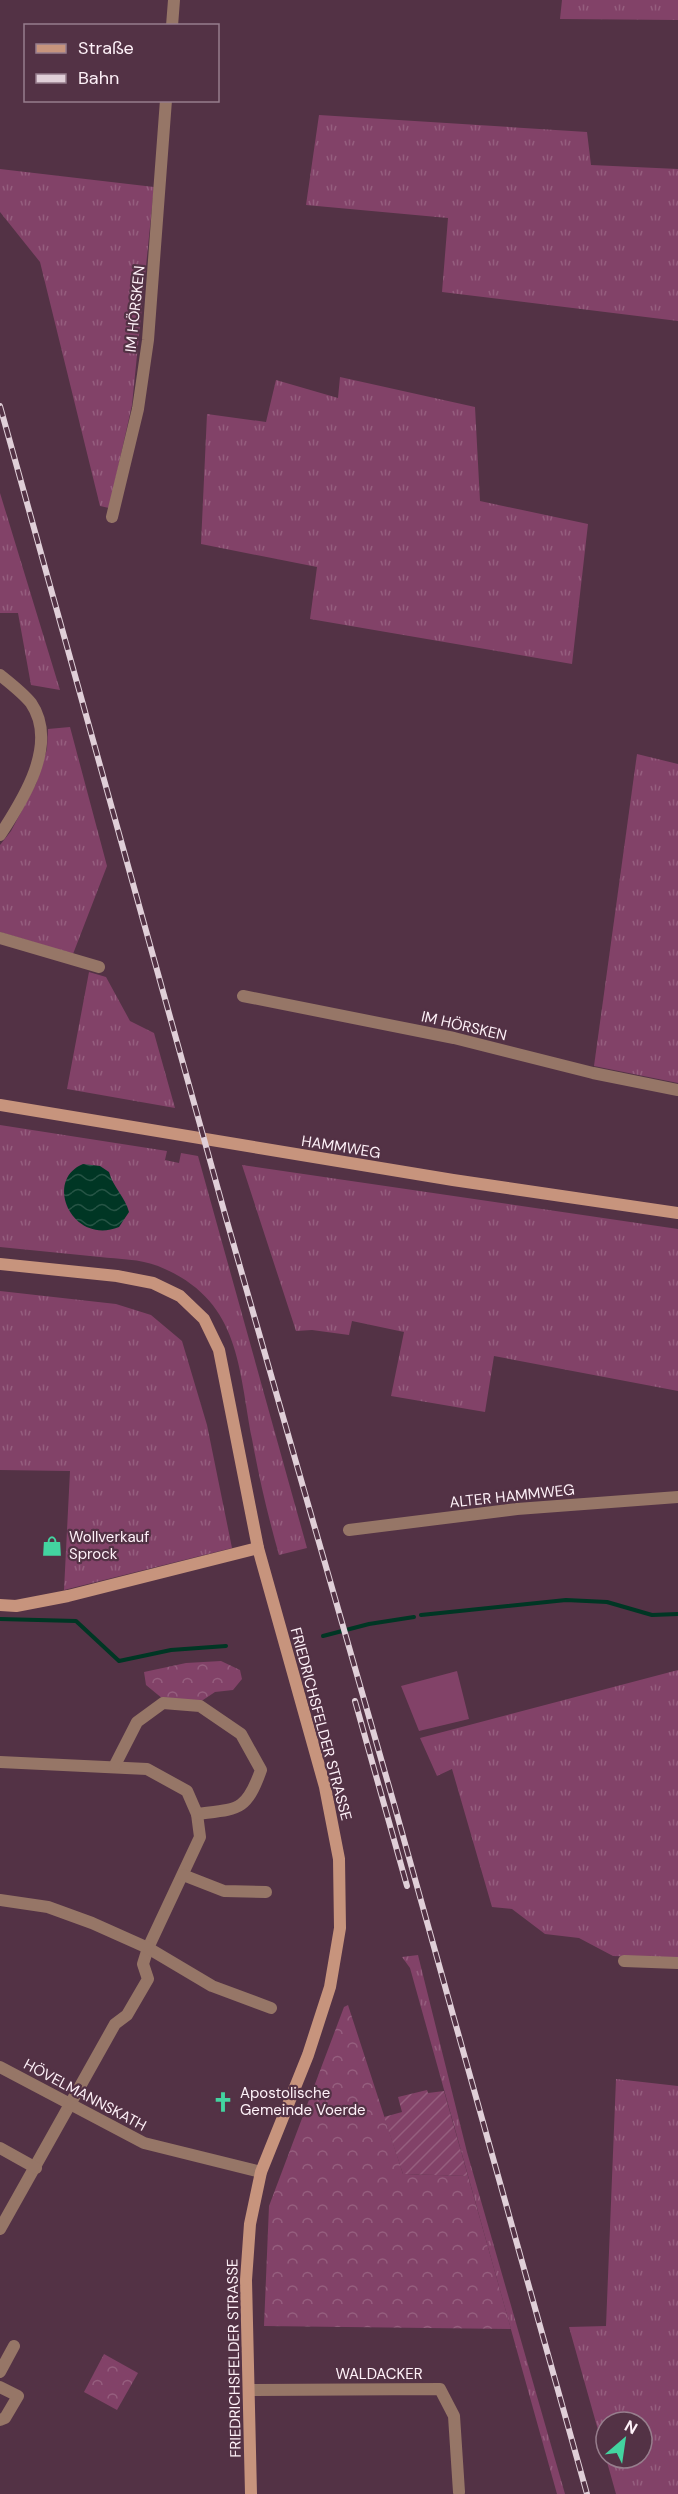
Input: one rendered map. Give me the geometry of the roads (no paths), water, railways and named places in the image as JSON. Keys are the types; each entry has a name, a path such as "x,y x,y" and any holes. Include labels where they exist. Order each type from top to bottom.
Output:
{"main road":[{"name":"HAMMWEG","path":"0,1105 453,1180 678,1213"},
{"name":"FRIEDRICHSFELDER STRASSE","path":"0,1264 133,1278 166,1288 193,1306 208,1326 219,1350 258,1548 325,1787 339,1859 339,1928 330,1987 308,2055 261,2172 250,2224 246,2280 251,2494"},
{"path":"0,1605 16,1606 68,1596 258,1548"}],"street":[{"path":"172,24 174,0"},
{"name":"IM HÖRSKEN","path":"112,517 138,409 148,340 166,102"},
{"path":"0,675 30,702 42,733 31,779 0,835"},
{"path":"0,938 99,968"},
{"name":"IM HÖRSKEN","path":"243,996 442,1035 678,1090"},
{"name":"ALTER HAMMWEG","path":"349,1530 517,1509 678,1497"},
{"path":"115,1765 137,1722 163,1703 200,1706 241,1734 261,1770 252,1795 235,1810 197,1814"},
{"path":"0,1762 115,1765 147,1769 187,1791 197,1814 200,1837 148,1948 143,1964 148,1979 127,2015 115,2025 0,2229"},
{"path":"183,1875 224,1891 266,1892"},
{"path":"0,1900 48,1907 148,1948 212,1986 271,2008"},
{"path":"624,1961 678,1963"},
{"name":"HÖVELMANNSKATH","path":"0,2067 144,2144 261,2172"},
{"path":"0,2148 36,2168"},
{"path":"0,2372 14,2346"},
{"path":"0,2387 18,2396 5,2418 0,2420"},
{"name":"WALDACKER","path":"249,2390 440,2389 453,2416 459,2492"}],"water":[{"path":"83,1164 100,1166 109,1172 129,1212 119,1227 102,1230 88,1227 76,1220 68,1209 64,1196 65,1183 71,1172"}],"waterway":[{"path":"421,1615 566,1600 607,1602 652,1615 678,1614"},
{"path":"323,1636 369,1624 414,1617"},
{"path":"0,1619 76,1621 119,1661 171,1650 226,1646"}],"railway":[{"path":"0,406 226,1218 394,1804 587,2494"},
{"path":"355,1701 407,1886"}],"place":[{"name":"Wollverkauf Sprock","path":"52,1546"},
{"name":"Apostolische Gemeinde Voerde","path":"223,2102"}]}
